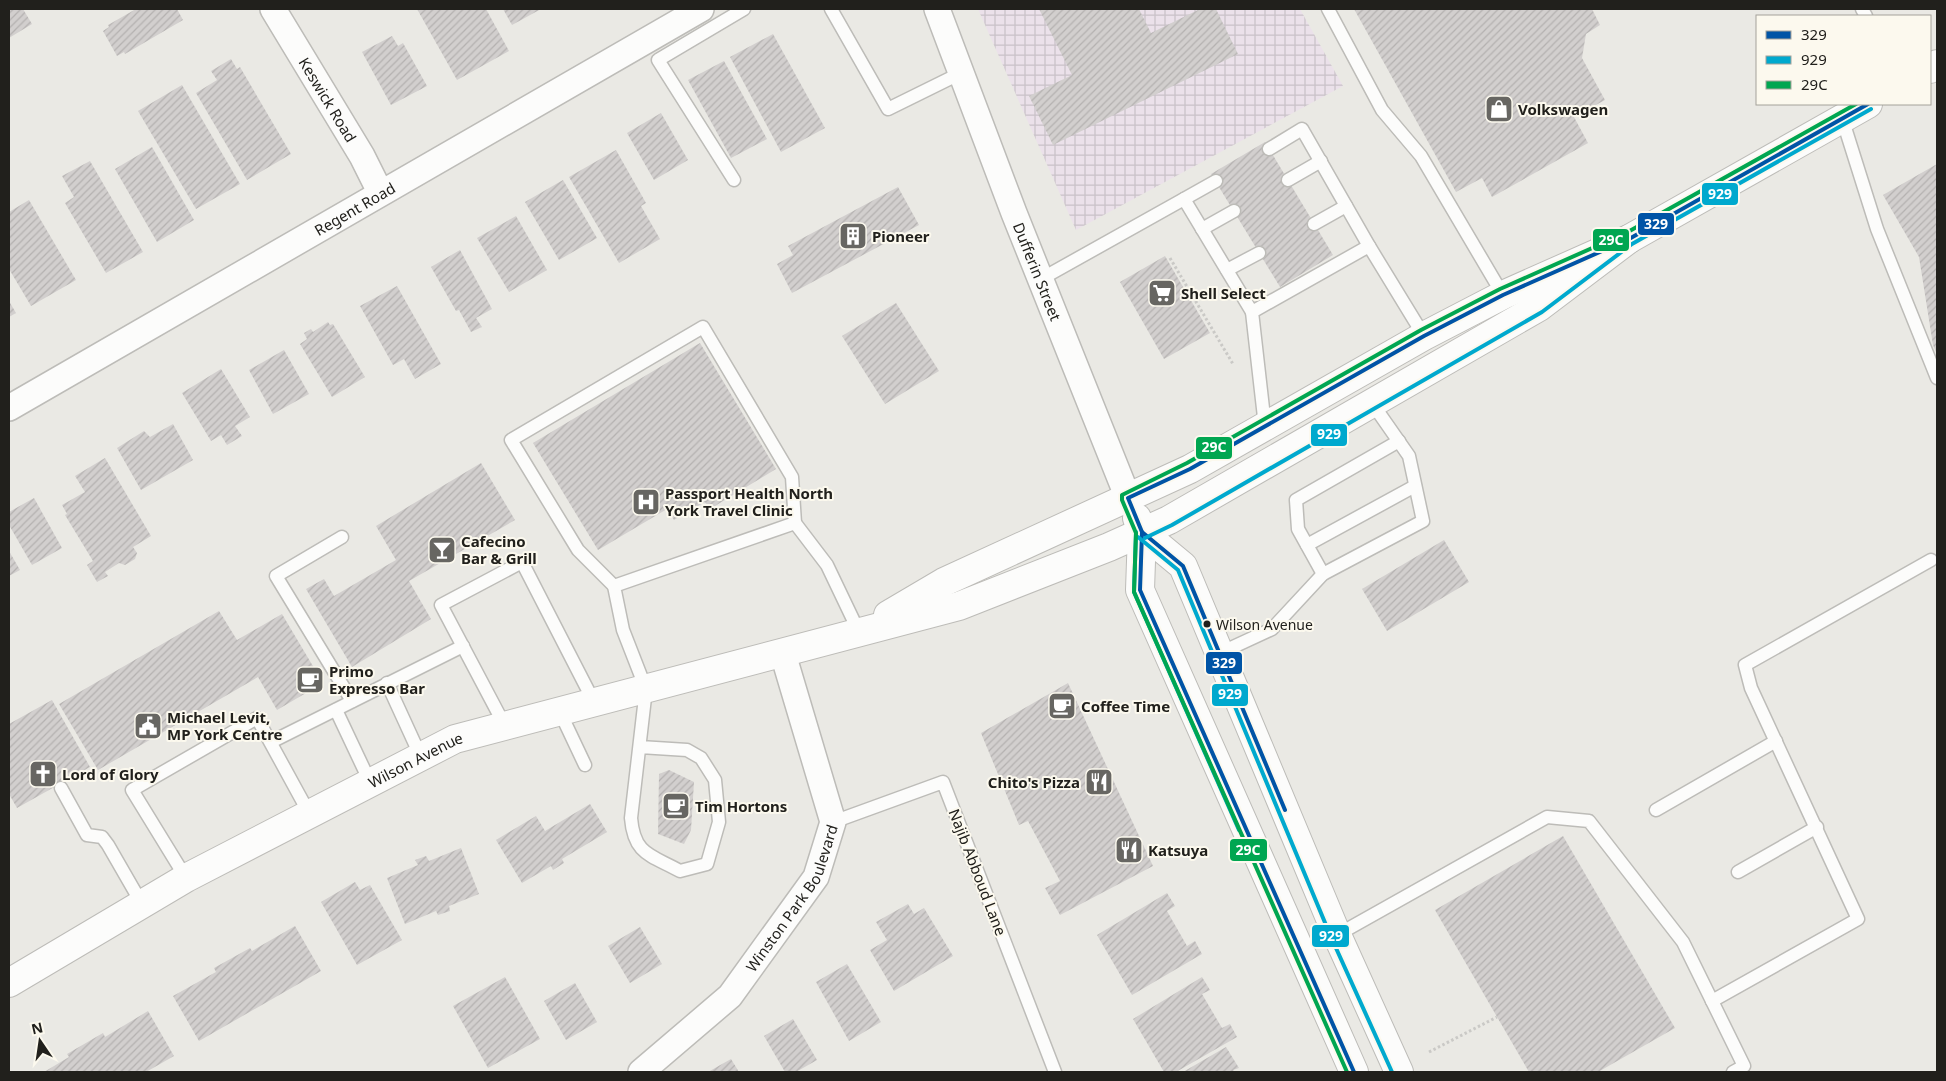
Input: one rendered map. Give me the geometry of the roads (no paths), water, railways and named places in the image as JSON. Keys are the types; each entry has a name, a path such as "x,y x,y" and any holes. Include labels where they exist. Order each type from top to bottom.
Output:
{"main road":[{"name":"Wilson Avenue","path":"859,632 944,582 1190,469 1424,336 1503,295 1629,239 1866,105"},
{"name":"Wilson Avenue","path":"9,983 186,878 420,755 455,739 559,710 783,654 959,606 1169,520 1539,307 1629,239"},
{"name":"Dufferin Street","path":"1128,498 1142,532 1140,590 1354,1072"},
{"name":"Dufferin Street","path":"1142,532 1183,566 1337,935 1400,1072"}],"street":[{"name":"Keswick Road","path":"273,9 362,156 380,192"},
{"name":"Regent Road","path":"9,408 380,192 652,50 701,9"},
{"name":"Dufferin Street","path":"937,9 1128,498"},
{"name":"Winston Park Boulevard","path":"641,1072 730,996 816,877 833,822 783,654"}],"lane":[{"path":"734,180 652,50 744,9"},
{"path":"831,9 888,109 961,73"},
{"path":"1328,9 1382,110 1421,156 1503,295"},
{"path":"1842,118 1876,229 1937,378"},
{"path":"1269,149 1302,129 1369,246 1424,336"},
{"path":"1288,180 1320,161"},
{"path":"1041,279 1216,181"},
{"path":"1184,199 1252,312 1265,426"},
{"path":"1314,224 1346,206"},
{"path":"1202,228 1234,211"},
{"path":"1252,312 1369,246"},
{"path":"1227,270 1259,253"},
{"path":"640,747 687,750 701,758 715,780 719,822 707,864 680,871 640,849 632,835 631,818 646,689 623,630 614,586 578,550 511,440 702,327 792,477 796,523 827,565 859,632"},
{"path":"1220,653 1272,630 1323,574 1424,521 1409,456 1372,403"},
{"path":"1323,574 1298,529 1296,500 1399,441"},
{"path":"1307,545 1415,486"},
{"path":"614,586 796,523"},
{"path":"342,537 276,576 352,701"},
{"path":"1712,1001 1858,920 1817,827 1751,688 1744,665 1931,560"},
{"path":"505,726 442,606 522,562 594,702"},
{"path":"271,742 463,646"},
{"path":"387,683 420,755"},
{"path":"336,710 370,782"},
{"path":"559,710 585,764"},
{"path":"186,878 132,790 257,718 309,813"},
{"path":"1656,810 1776,741"},
{"name":"Najib Abboud Lane","path":"833,822 943,782 1055,1072"},
{"path":"61,788 87,835 102,837 108,845 142,904"},
{"path":"1337,935 1547,817 1589,821 1683,942 1744,1066 1734,1072"},
{"path":"1738,872 1817,827"}],"place":[{"name":"Volkswagen","path":"1499,109"},
{"name":"Pioneer","path":"853,236"},
{"name":"Shell Select","path":"1162,293"},
{"name":"Passport Health North York Travel Clinic","path":"646,502"},
{"name":"Cafecino Bar & Grill","path":"442,550"},
{"name":"Wilson Avenue","path":"1207,624"},
{"name":"Primo Expresso Bar","path":"310,680"},
{"name":"Coffee Time","path":"1062,706"},
{"name":"Michael Levit, MP York Centre","path":"148,726"},
{"name":"Lord of Glory","path":"43,774"},
{"name":"Chito's Pizza","path":"1099,782"},
{"name":"Tim Hortons","path":"676,806"},
{"name":"Katsuya","path":"1129,850"}]}
